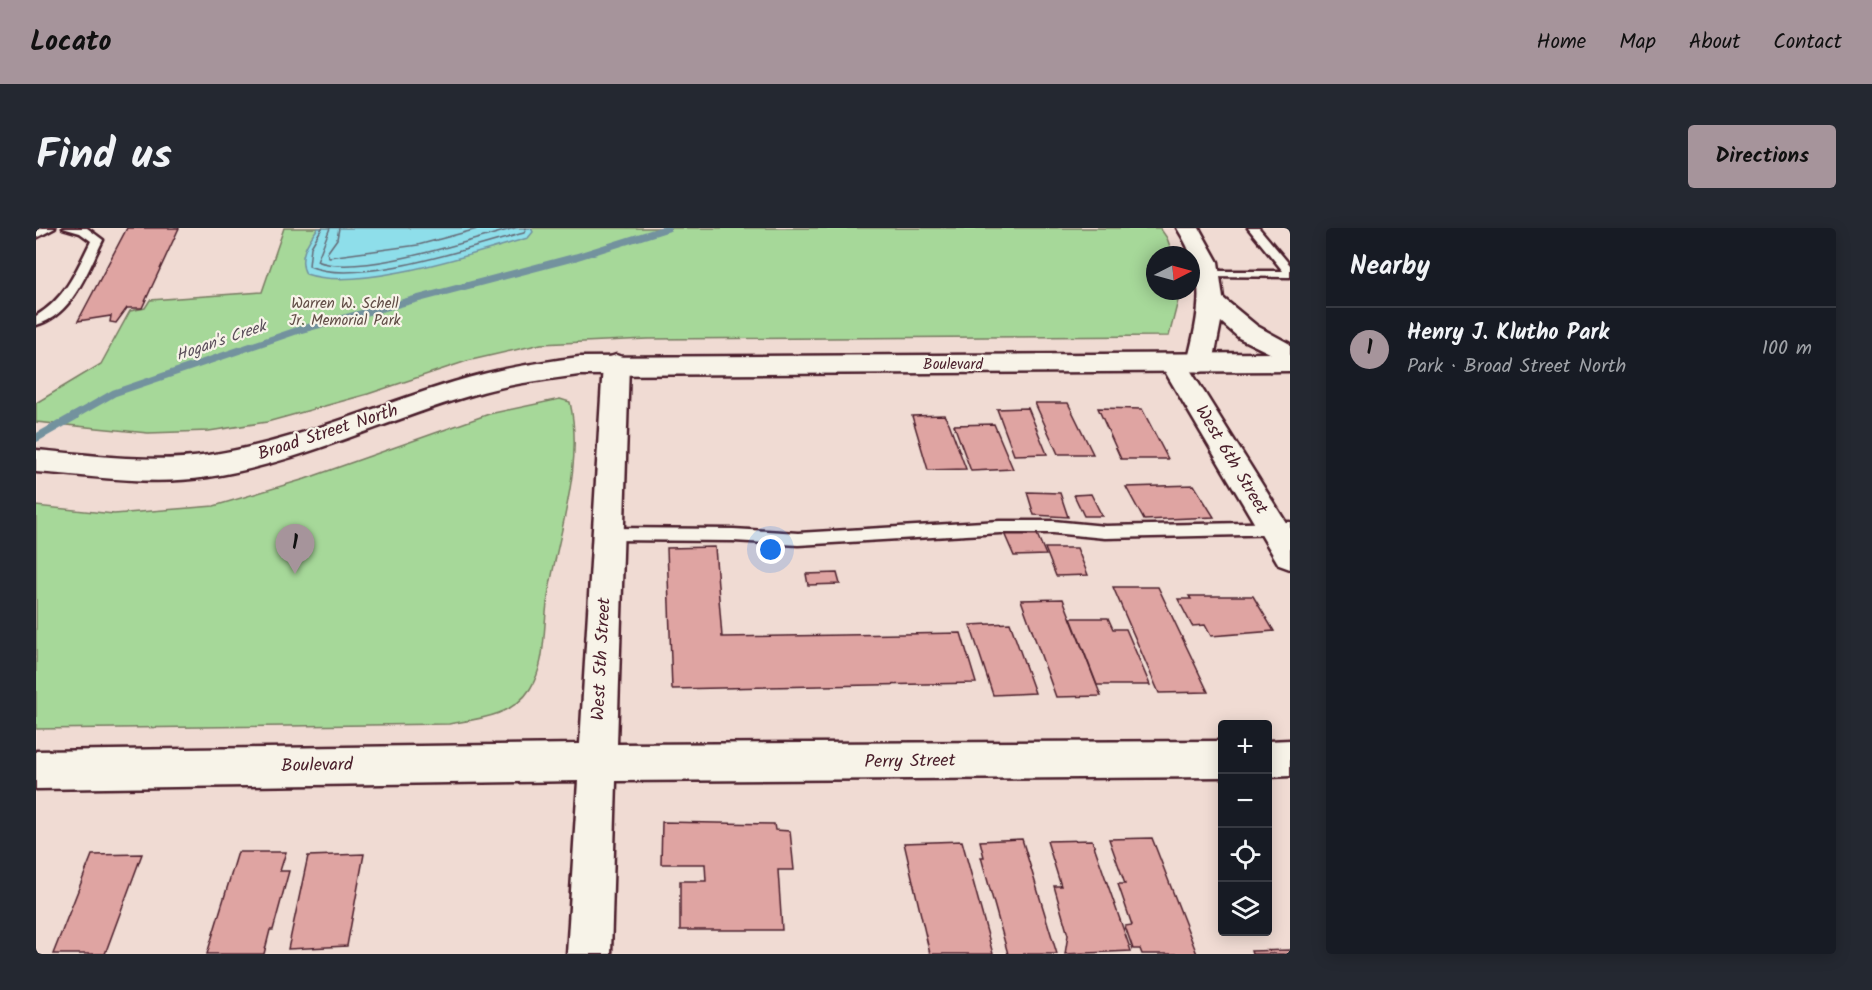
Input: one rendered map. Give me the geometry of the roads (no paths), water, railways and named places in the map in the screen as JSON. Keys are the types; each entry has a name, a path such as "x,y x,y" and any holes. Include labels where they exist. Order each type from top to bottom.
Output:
{"street":[{"path":"1186,363 1214,303 1211,274 1203,250 1188,228"},
{"path":"1214,303 1248,332 1290,355"},
{"name":"Boulevard","path":"616,364 822,366 1290,362"},
{"name":"West 6th Street","path":"1186,363 1281,528 1290,556"},
{"name":"Broad Street North","path":"48,462 164,471 209,466 289,450 463,387 545,369 616,364"},
{"name":"West 5th Street","path":"589,954 616,364"},
{"path":"1272,759 1290,758"},
{"name":"Perry Street","path":"598,762 650,764 1218,759"},
{"name":"Boulevard","path":"36,770 598,762"}],"lane":[{"path":"36,235 50,228"},
{"path":"36,321 58,309 76,282 97,240 83,230 68,228"},
{"path":"1211,274 1284,275 1290,272 1253,228"},
{"path":"608,534 798,539 1000,527 1053,527 1105,532 1281,528"}],"water":[{"path":"318,228 531,228 533,232 528,238 416,269 385,275 328,278 306,274 304,268 305,250"}],"waterway":[{"name":"Hogan's Creek","path":"72,417 114,393 299,330 576,257 668,228"},
{"name":"Hogan's Creek","path":"36,438 75,416"}],"place":[{"name":"Henry J. Klutho Park","path":"295,574"}],"park label":[{"name":"Warren W. Schell Jr. Memorial Park","path":"345,312"}]}
